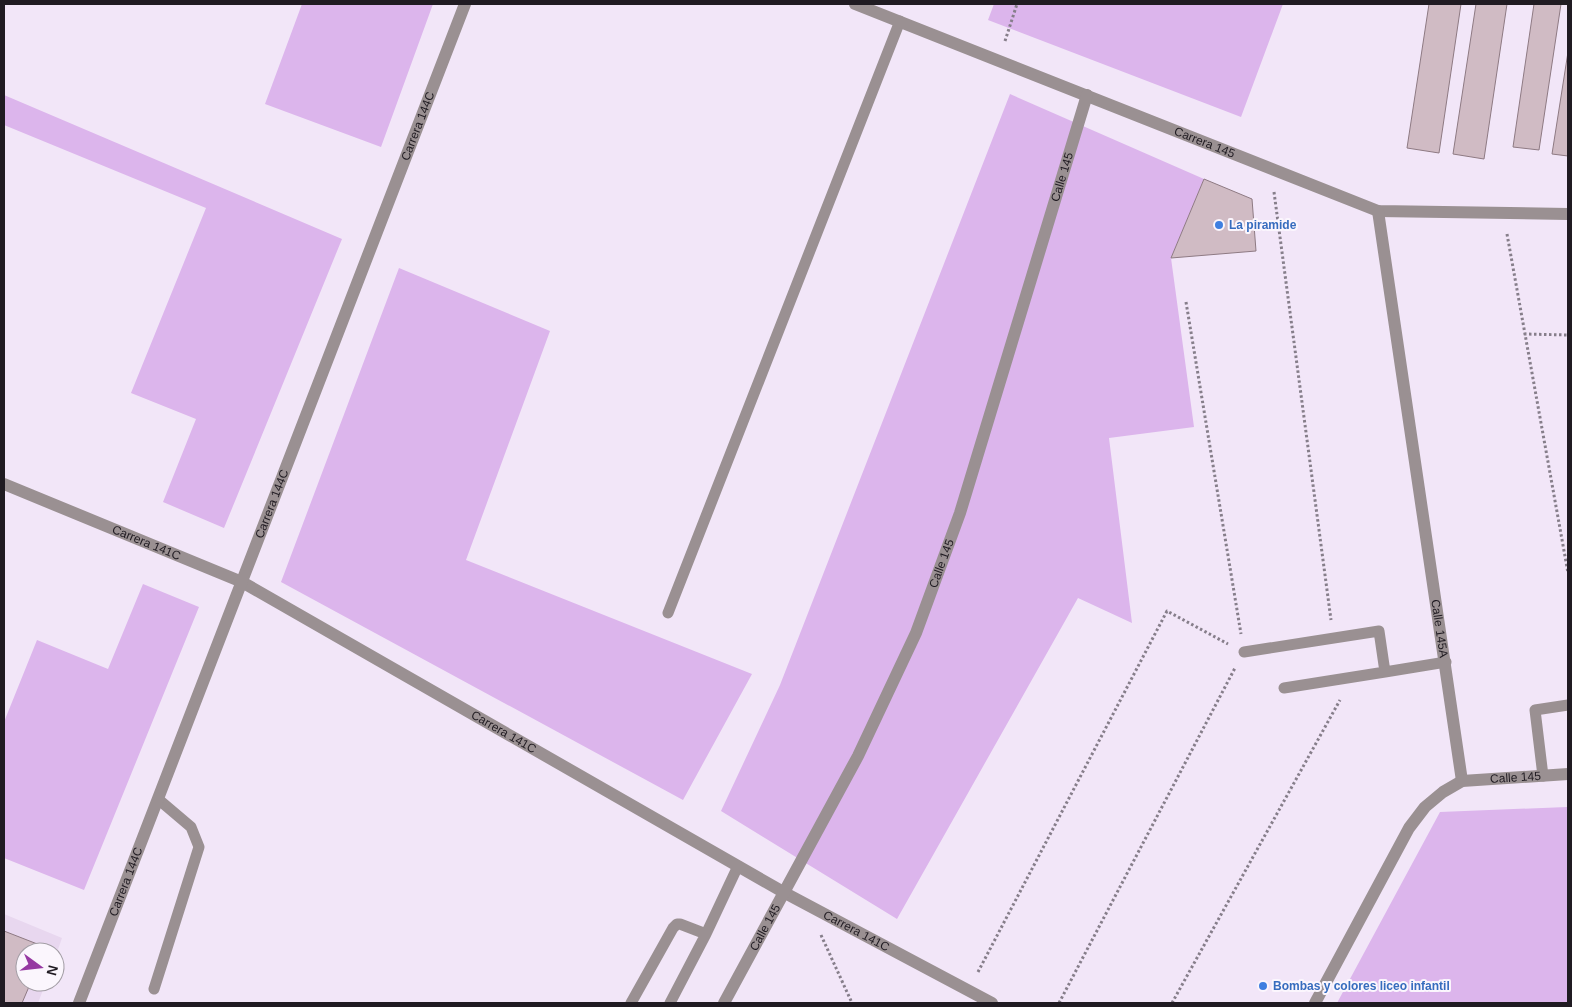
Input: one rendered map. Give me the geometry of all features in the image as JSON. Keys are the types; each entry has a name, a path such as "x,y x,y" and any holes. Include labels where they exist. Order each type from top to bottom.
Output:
{"street":[{"name":"Carrera 144C","path":"79,1003 465,4"},
{"name":"Carrera 145","path":"855,4 1378,211 1568,214"},
{"name":"Calle 145","path":"724,1003 858,756 916,632 960,513 1087,95"},
{"name":"Calle 145A","path":"1378,211 1446,662 1462,781"},
{"name":"Carrera 141C","path":"4,484 242,582 785,893 992,1003"},
{"name":"Calle 145","path":"1462,781 1568,774"},
{"path":"1315,1003 1408,828 1425,807 1443,792 1462,781"}],"lane":[{"path":"668,613 900,21"},
{"path":"1244,652 1379,631 1385,672"},
{"path":"1284,688 1446,662"},
{"path":"1543,776 1535,710 1568,705"},
{"path":"154,989 200,847 191,827 158,799"},
{"path":"670,1003 706,934 738,866"},
{"path":"630,1003 677,924 706,934"}],"path":[{"path":"999,60 1017,4"},
{"path":"1270,167 1334,638"},
{"path":"1504,213 1568,573"},
{"path":"1059,1003 1244,652 1186,302"},
{"path":"1524,334 1568,335"},
{"path":"968,990 1167,611 1244,652"},
{"path":"1172,1003 1353,677"},
{"path":"807,904 852,1003"}],"shaded area":[{"path":"302,4 433,4 381,147 265,104"},
{"path":"994,4 1283,4 1241,117 988,20"},
{"path":"1010,94 1204,179 1171,258 1194,427 1109,438 1132,623 1078,598 897,919 721,811 780,685"},
{"path":"4,95 342,239 224,528 163,502 196,419 131,393 206,208 4,125"},
{"path":"399,268 550,331 466,560 752,674 683,800 281,582"},
{"path":"143,584 199,607 84,890 4,858 4,722 37,640 108,669"},
{"path":"1567,807 1568,1003 1337,1003 1440,812"},
{"path":"4,914 62,938 61,942 15,942 15,992 42,992 38,1003 4,1003"}],"building":[{"path":"1429,4 1461,4 1439,153 1407,148"},
{"path":"1476,4 1507,4 1484,159 1453,154"},
{"path":"1534,4 1561,4 1539,150 1513,147"},
{"path":"1568,52 1568,156 1552,154"},
{"name":"La piramide","path":"1204,179 1252,199 1256,251 1171,258"},
{"path":"4,931 32,942 15,942 15,992 27,992 22,1003 4,1003"}],"place":[{"name":"La piramide","path":"1219,225"},
{"name":"Bombas y colores liceo infantil","path":"1263,986"}]}
